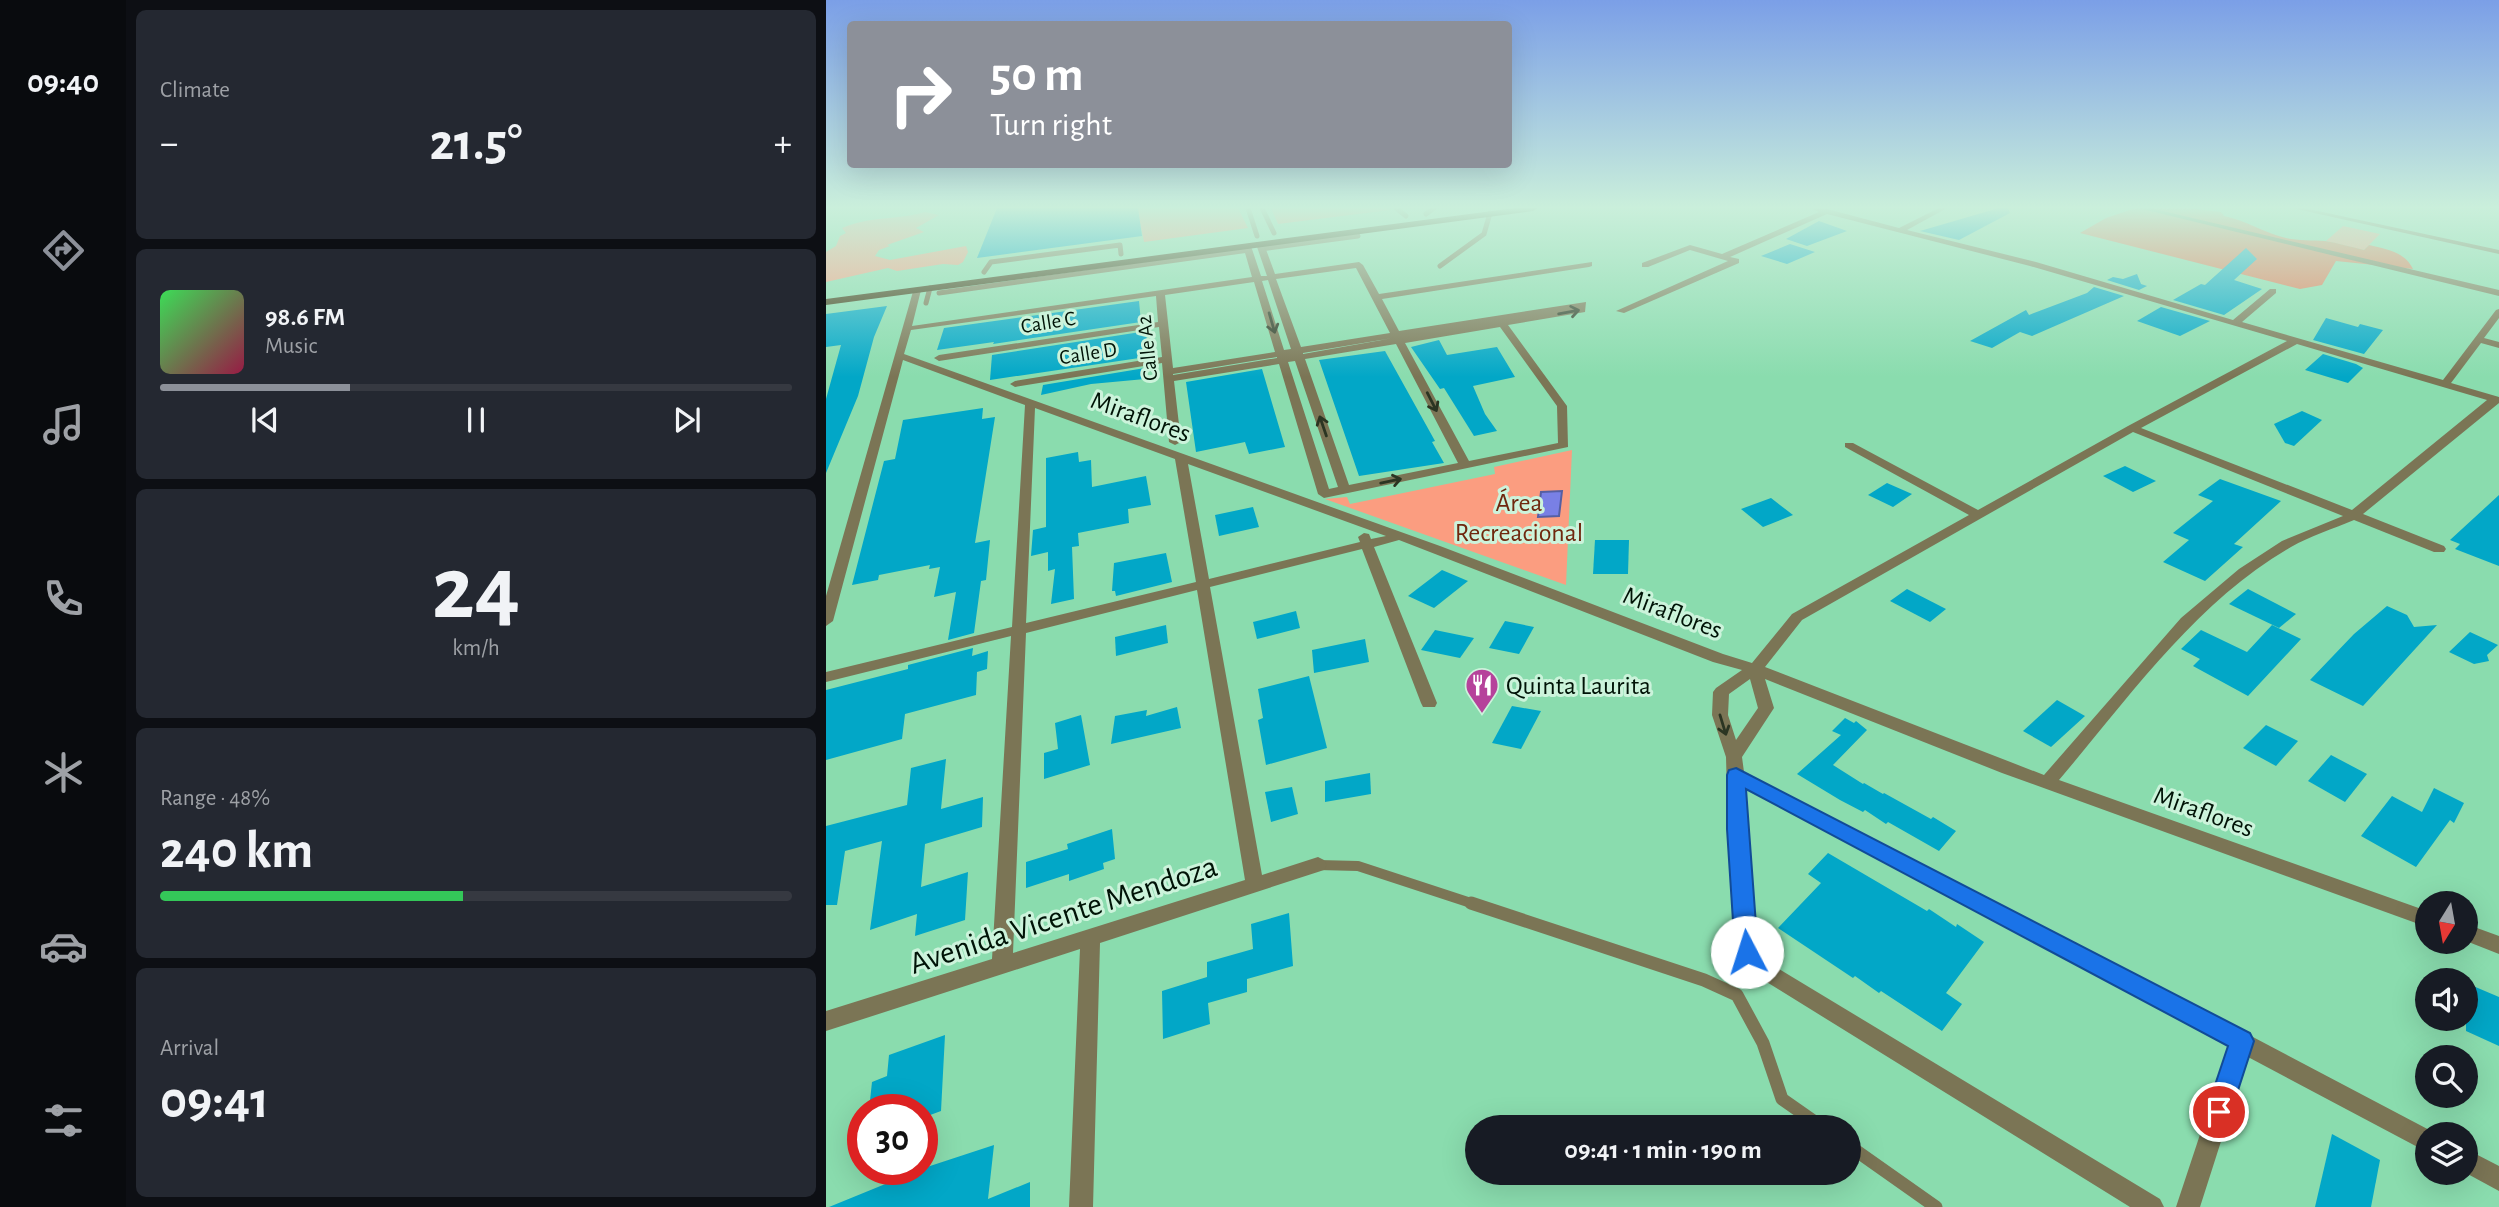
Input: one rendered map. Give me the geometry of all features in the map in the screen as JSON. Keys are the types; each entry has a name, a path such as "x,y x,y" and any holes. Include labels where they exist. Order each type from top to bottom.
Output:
{"main road":[{"path":"826,293 1042,264"},
{"path":"826,302 1130,264"}],"street":[{"path":"1257,264 1259,278 1324,494 1564,445 1562,406 1500,321"},
{"path":"1266,264 1272,276 1345,490"},
{"path":"1378,297 1587,264"},
{"path":"1621,311 1728,264"},
{"path":"2034,264 2237,321 2497,399"},
{"path":"2379,264 2499,293"},
{"path":"914,328 1359,265 1465,466"},
{"path":"826,621 900,356 929,290"},
{"path":"2237,321 2273,291"},
{"name":"Calle A2","path":"1160,292 1175,442"},
{"path":"1169,376 1582,310 1583,304 1500,321"},
{"path":"2446,383 2499,312"},
{"name":"Calle C","path":"939,358 1163,324"},
{"path":"2152,1207 1772,975 1747,952 1735,766 1720,715 1721,692 1755,669 1797,617 2132,428 2297,340"},
{"path":"2479,340 2499,345"},
{"name":"Miraflores","path":"900,356 1755,669 1909,732 2047,783 2415,915"},
{"name":"Calle D","path":"1015,384 1167,359"},
{"path":"2047,783 2186,621 2244,572 2287,544 2353,516 2497,399"},
{"path":"1002,965 1030,404"},
{"path":"2132,428 2439,549"},
{"path":"1849,445 1979,515"},
{"path":"1181,458 1255,884"},
{"path":"1357,523 1429,703"},
{"path":"826,677 1399,537"},
{"path":"1735,766 1766,708 1755,669"},
{"path":"1735,766 2415,1134"},
{"name":"Avenida Vicente Mendoza","path":"827,1025 1002,965 1318,865"},
{"path":"1081,1207 1090,937"},
{"path":"2478,937 2499,945"},
{"path":"2188,1207 2242,1041"},
{"path":"2478,1168 2499,1179"}],"lane":[{"path":"926,303 929,290"},
{"path":"1318,865 1357,866 1370,870 1704,980 1737,995 1763,1043 1782,1099 1805,1115"},
{"path":"1861,1154 1936,1207"}],"green space":[{"path":"826,264 941,264 897,271 888,268 826,282"},
{"name":"Área Recreacional","path":"1572,450 1566,585 1325,499 1347,497 1350,504 1495,474 1494,467"}],"shaded area":[{"path":"2203,264 2334,264 2322,285 2300,289"},
{"path":"2368,264 2411,264 2413,269"}],"water":[{"path":"1562,491 1559,516 1538,517 1541,492"}],"building":[{"path":"2228,264 2251,264 2234,280 2262,289 2224,315 2173,300 2201,284 2205,285"},
{"path":"2137,274 2141,284 2147,286 2139,290 2107,280 2113,277 2123,279"},
{"path":"2094,287 2124,296 2032,336 2020,332 1992,348 1970,341 2026,310 2029,315 2087,293"},
{"path":"1139,301 1141,322 937,350 944,328"},
{"path":"887,306 874,337 858,396 826,473 826,399 841,345 826,347 826,314"},
{"path":"2161,307 2210,321 2180,336 2137,321"},
{"path":"2326,318 2358,327 2360,324 2383,330 2364,354 2313,340"},
{"path":"1147,331 1146,357 990,380 992,355"},
{"path":"1439,340 1447,355 1497,347 1515,377 1473,386 1485,414 1497,431 1474,436 1444,388 1440,389 1411,347"},
{"path":"1385,351 1435,441 1432,442 1444,463 1359,476 1319,360"},
{"path":"2323,354 2363,368 2348,383 2305,370"},
{"path":"1145,368 1145,379 1091,384 1041,395 1043,385"},
{"path":"1262,369 1285,447 1249,454 1245,442 1196,452 1186,382"},
{"path":"983,408 982,419 995,417 975,543 990,540 986,580 981,581 974,633 948,640 956,592 934,597 940,567 929,569 930,565 879,575 878,580 852,585 884,461 895,459 903,420"},
{"path":"2302,411 2322,420 2294,446 2285,443 2274,424"},
{"path":"1078,452 1079,462 1091,460 1092,487 1146,476 1151,505 1128,509 1129,523 1078,533 1079,546 1072,547 1074,599 1051,604 1055,569 1048,571 1048,552 1031,556 1033,530 1046,527 1046,458"},
{"path":"2125,466 2156,481 2133,492 2103,476"},
{"path":"2220,479 2281,501 2234,544 2243,547 2205,581 2163,562 2189,540 2173,533 2213,501 2198,495"},
{"path":"1887,483 1912,494 1893,507 1868,495"},
{"path":"2499,495 2499,566 2455,549 2460,544 2450,540"},
{"path":"1771,498 1793,515 1763,527 1741,509"},
{"path":"1253,507 1259,527 1219,536 1215,515"},
{"path":"1595,540 1629,540 1628,574 1593,574"},
{"path":"1166,553 1172,582 1116,596 1115,591 1112,591 1114,563"},
{"path":"1442,570 1468,581 1434,608 1408,596"},
{"path":"1907,589 1946,609 1930,622 1890,601"},
{"path":"2248,589 2296,614 2279,628 2229,604"},
{"path":"2387,606 2407,615 2414,627 2437,625 2363,706 2310,680 2354,634"},
{"path":"1296,611 1300,628 1257,639 1253,622"},
{"path":"1505,621 1534,627 1519,654 1489,648"},
{"path":"1166,625 1168,643 1116,656 1115,637"},
{"path":"2272,625 2301,639 2248,696 2193,666 2200,659 2181,649 2201,630 2247,652"},
{"path":"1435,630 1474,638 1460,658 1421,650"},
{"path":"2470,632 2498,645 2487,655 2489,661 2474,664 2449,652"},
{"path":"1365,639 1369,662 1314,673 1312,650"},
{"path":"973,648 972,656 988,651 987,669 977,672 976,695 905,714 902,739 826,760 826,690 908,669 908,665"},
{"path":"1309,676 1327,748 1266,765 1258,720 1263,718 1258,689"},
{"path":"2057,700 2085,716 2051,747 2023,731"},
{"path":"1512,706 1541,711 1521,749 1492,743"},
{"path":"1177,707 1181,728 1111,744 1115,716 1147,710 1146,716"},
{"path":"1081,715 1090,765 1044,779 1044,753 1058,749 1055,723"},
{"path":"1845,718 1854,723 1856,721 1867,730 1833,765 1863,784 1931,819 1933,817 1956,831 1939,851 1865,810 1863,812 1840,800 1797,774 1841,735 1832,731"},
{"path":"2266,725 2298,741 2276,766 2243,748"},
{"path":"2331,755 2367,774 2345,802 2308,781"},
{"path":"946,759 941,809 983,797 982,827 925,844 921,887 968,872 965,920 915,936 917,914 870,930 882,841 845,851 837,905 826,905 826,826 907,805 911,768"},
{"path":"1370,773 1371,794 1325,802 1325,781"},
{"path":"1292,787 1298,814 1271,822 1265,792"},
{"path":"2434,788 2464,803 2454,823 2450,820 2416,867 2361,836 2392,796 2422,812"},
{"path":"1112,829 1115,859 1103,863 1104,869 1069,881 1069,874 1026,888 1026,862 1068,849 1067,844"},
{"path":"1828,853 1956,927 1957,924 1984,942 1946,993 1962,1004 1942,1031 1881,991 1879,993 1855,976 1853,978 1778,928 1821,883 1808,874"},
{"path":"1289,913 1293,966 1247,979 1247,992 1208,1003 1210,1024 1163,1039 1162,991 1207,977 1207,962 1253,949 1251,924"},
{"path":"2478,988 2499,997 2499,1046 2466,1031 2478,1031"},
{"path":"945,1035 941,1111 938,1112 938,1094 871,1094 872,1082 887,1076 889,1055"},
{"path":"2332,1134 2380,1160 2371,1207 2315,1207"},
{"path":"994,1145 988,1199 1030,1182 1030,1207 829,1207 883,1185 938,1185 938,1163"}],"place":[{"name":"Quinta Laurita","path":"1482,715"}],"route":[{"path":"1747,952 1737,829 1736,775 2242,1041 2219,1112"}]}
